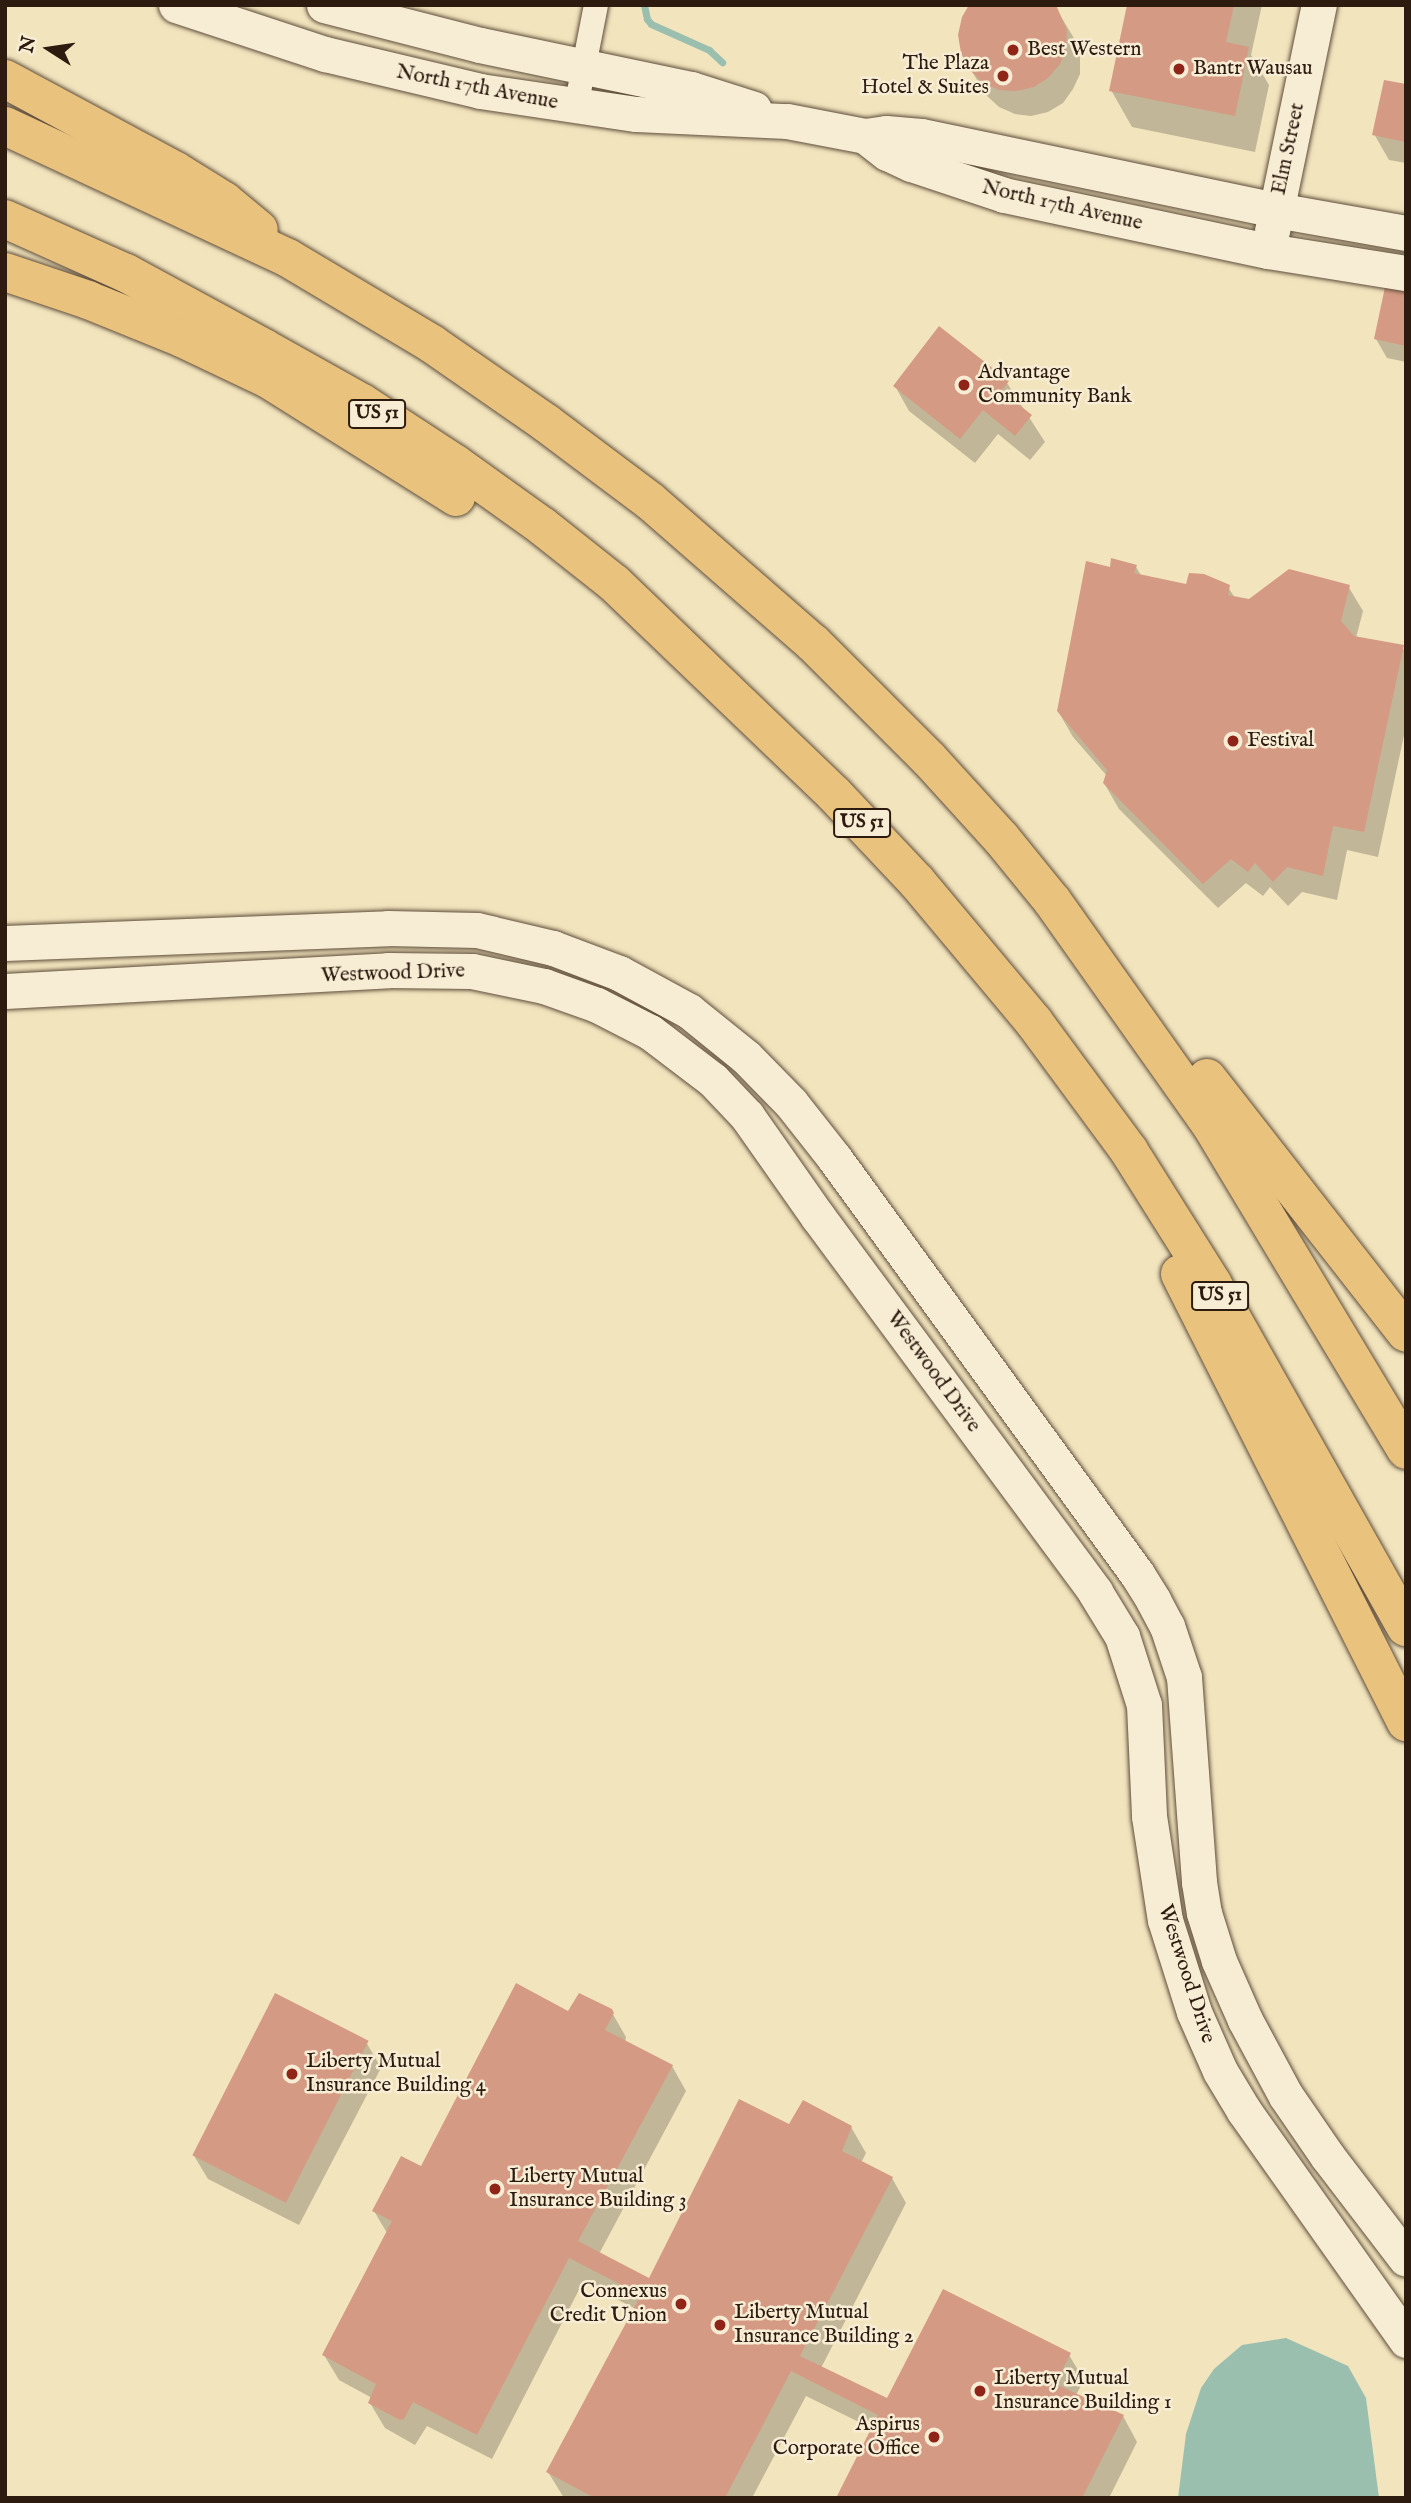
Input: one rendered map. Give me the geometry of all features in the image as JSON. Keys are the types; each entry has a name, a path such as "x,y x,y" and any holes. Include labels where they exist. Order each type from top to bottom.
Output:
{"highway":[{"path":"5,79 106,130 192,180 242,215 288,258"},
{"path":"5,126 288,258 364,302 491,384 589,454 691,534 878,706 986,821 1040,884 1211,1125 1406,1450"},
{"name":"US 51","path":"5,219 126,273 264,348 410,434 502,497 588,563 651,617 892,854 1075,1074 1171,1214 1406,1627"},
{"path":"5,272 88,300 182,338 268,379 428,478 708,672"},
{"path":"1040,884 1102,942 1406,1333"},
{"path":"1003,986 1155,1227 1406,1723"}],"street":[{"name":"North 17th Avenue","path":"176,5 300,47 393,72 576,107 664,116 787,121"},
{"name":"North 17th Avenue","path":"324,5 401,26 691,89 787,121 865,136 886,133 932,138 1276,210 1406,233"},
{"path":"576,107 596,5"},
{"name":"Elm Street","path":"1268,251 1319,5"},
{"name":"North 17th Avenue","path":"865,136 898,159 983,189 1268,251 1406,273"},
{"name":"Westwood Drive","path":"5,943 388,928 477,930 553,948 619,973 689,1011 746,1057 791,1102 835,1159 1138,1574 1153,1600 1167,1626 1184,1677 1199,1882 1204,1913 1219,1961 1250,2031 1286,2096 1328,2157 1406,2259"},
{"name":"Westwood Drive","path":"5,991 388,970 472,971 544,986 597,1005 650,1032 713,1080 747,1116 1095,1592 1122,1636 1144,1705 1149,1816 1165,1920 1194,2012 1220,2071 1244,2111 1406,2340"}],"shaded area":[{"path":"1286,2338 1348,2366 1366,2398 1379,2498 1178,2498 1186,2434 1201,2388 1214,2369 1242,2345"}],"building":[{"name":"Best Western","path":"969,5 1056,5 1067,30 1066,48 1060,64 1048,78 1034,87 1016,91 999,90 982,82 969,69 961,53 958,35 962,17"},
{"name":"Bantr Wausau","path":"1127,5 1234,5 1226,42 1249,47 1235,116 1109,91"},
{"path":"1384,80 1406,84 1406,142 1372,135"},
{"path":"1385,287 1406,291 1406,346 1374,339"},
{"path":"939,326 1009,381 1001,391 1032,415 1015,436 983,410 960,439 893,386"},
{"name":"Festival","path":"1111,558 1137,565 1134,573 1186,584 1189,573 1204,574 1230,585 1228,595 1249,599 1289,569 1350,585 1341,621 1354,636 1404,645 1364,832 1333,826 1323,876 1287,867 1273,882 1255,863 1248,872 1231,859 1203,884 1103,783 1107,770 1057,711 1086,561 1110,567"},
{"path":"516,1983 568,2011 579,1993 612,2009 614,2013 605,2030 673,2065 578,2241 649,2278 739,2099 789,2124 803,2100 852,2126 842,2151 893,2177 800,2356 887,2398 943,2289 1071,2353 1055,2384 1124,2415 1082,2498 836,2498 878,2415 791,2371 725,2498 595,2498 546,2472 641,2295 569,2258 477,2435 413,2402 404,2419 400,2420 368,2403 376,2384 322,2355 392,2221 372,2211 401,2156 421,2166"},
{"name":"Liberty Mutual Insurance Building 4","path":"275,1993 369,2041 286,2203 192,2155"}],"waterway":[{"path":"644,5 651,24 709,50 722,62"}],"place":[{"name":"Best Western","path":"1013,50"},
{"name":"Bantr Wausau","path":"1179,69"},
{"name":"The Plaza Hotel & Suites","path":"1003,76"},
{"name":"Advantage Community Bank","path":"964,385"},
{"name":"Festival","path":"1233,741"},
{"name":"Liberty Mutual Insurance Building 4","path":"292,2074"},
{"name":"Liberty Mutual Insurance Building 3","path":"495,2189"},
{"name":"Connexus Credit Union","path":"681,2304"},
{"name":"Liberty Mutual Insurance Building 2","path":"720,2325"},
{"name":"Liberty Mutual Insurance Building 1","path":"980,2391"},
{"name":"Aspirus Corporate Office","path":"934,2437"}]}
